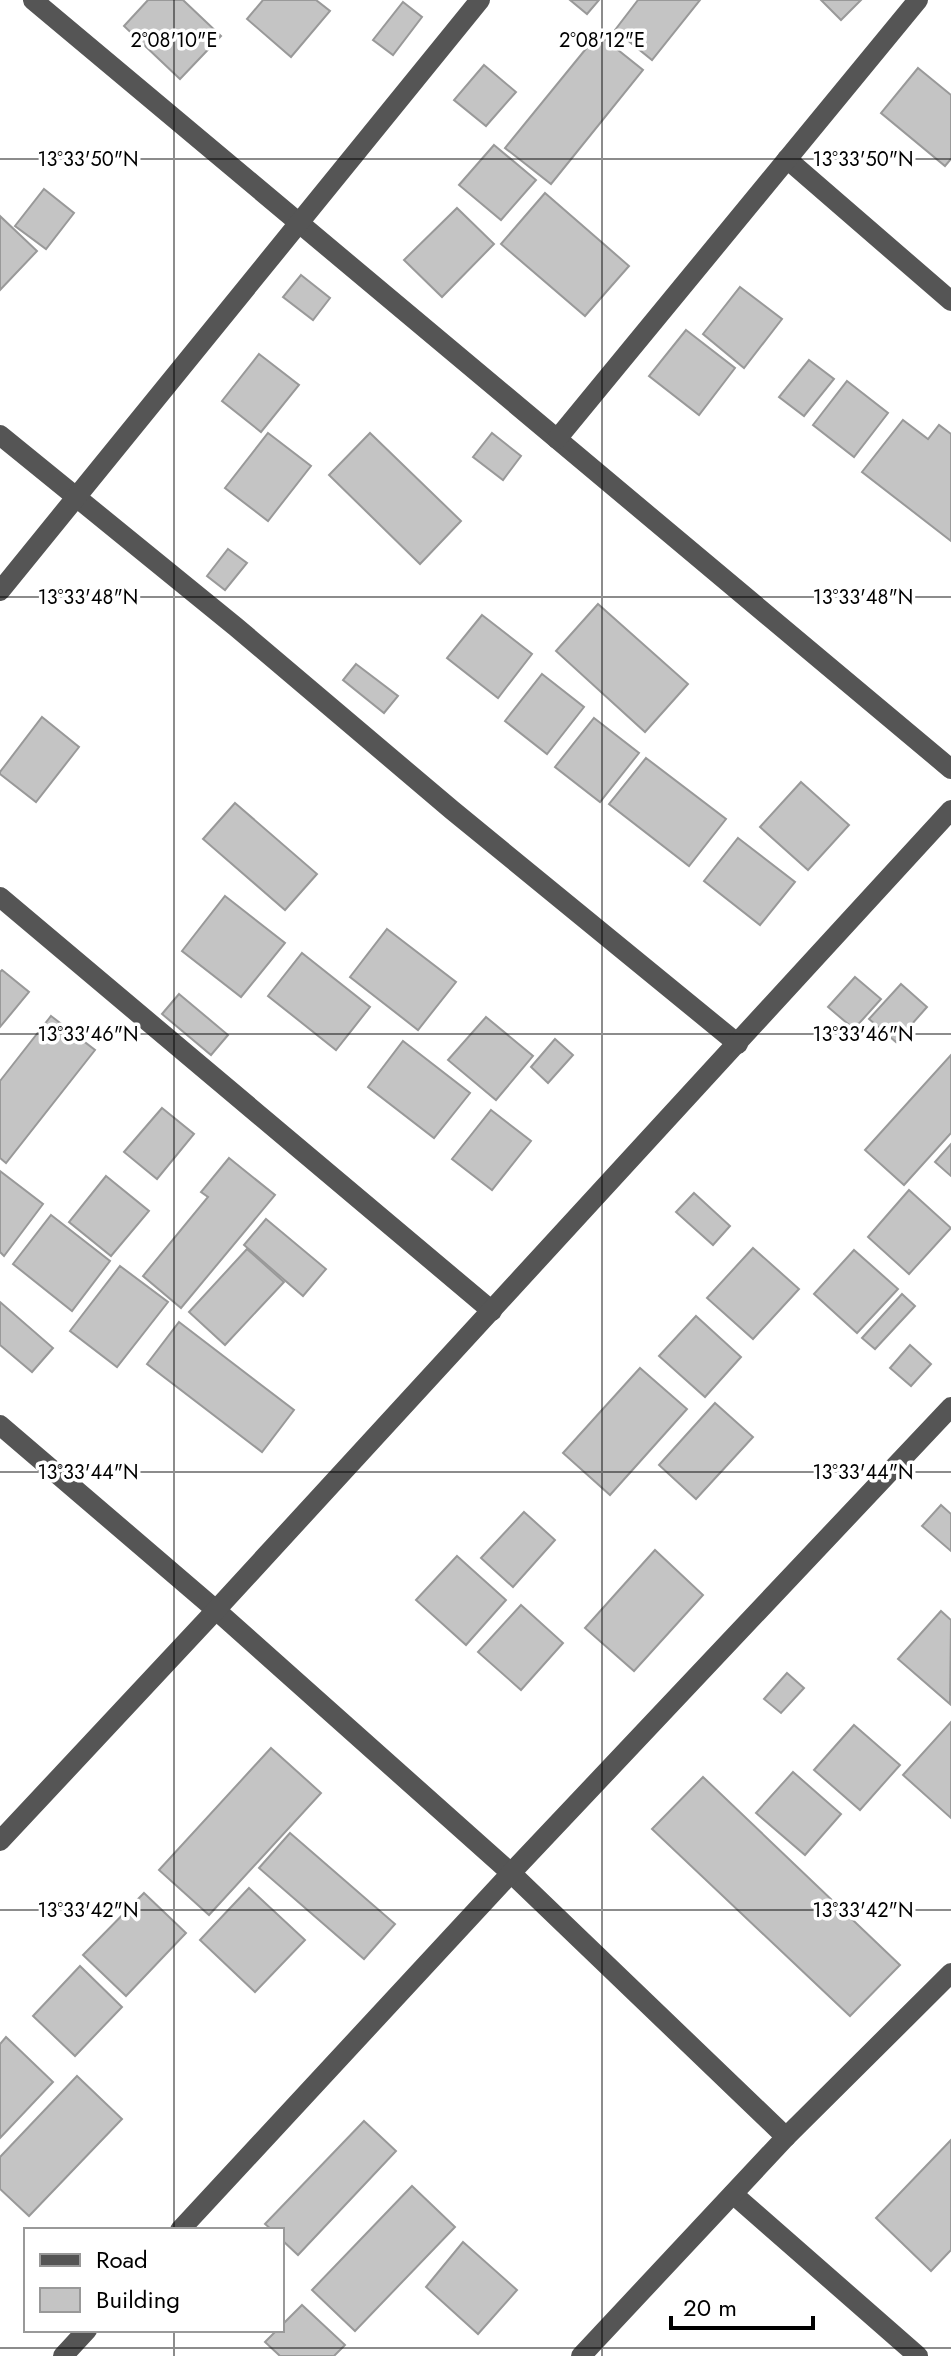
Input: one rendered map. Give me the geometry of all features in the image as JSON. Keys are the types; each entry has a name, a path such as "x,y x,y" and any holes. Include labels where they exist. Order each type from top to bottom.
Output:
{"street":[{"path":"33,0 951,769"},
{"path":"0,591 480,0"},
{"path":"557,439 918,0"},
{"path":"787,159 951,301"},
{"path":"0,435 738,1044"},
{"path":"0,1841 951,810"},
{"path":"0,897 492,1311"},
{"path":"182,2228 511,1873 951,1407"},
{"path":"0,1425 216,1610 511,1873 786,2137"},
{"path":"581,2356 786,2137 951,1973"},
{"path":"733,2194 918,2356"},
{"path":"63,2356 85,2332"}],"building":[{"path":"148,0 183,0 221,36 180,79 124,26"},
{"path":"263,0 316,0 330,11 291,57 247,19"},
{"path":"570,0 599,0 587,14"},
{"path":"638,0 700,0 652,60 615,30"},
{"path":"821,0 861,0 841,20"},
{"path":"403,2 422,17 393,55 373,40"},
{"path":"598,34 643,70 551,184 505,148"},
{"path":"484,65 516,92 486,126 454,100"},
{"path":"918,68 951,95 951,159 945,166 881,113"},
{"path":"494,145 536,180 501,220 459,185"},
{"path":"44,189 74,213 46,249 15,226"},
{"path":"545,193 629,266 585,316 501,244"},
{"path":"457,208 494,244 442,297 404,260"},
{"path":"0,216 37,251 0,290"},
{"path":"301,275 330,298 313,320 283,297"},
{"path":"740,287 782,319 744,368 703,334"},
{"path":"686,330 735,368 699,415 649,376"},
{"path":"259,354 299,385 261,432 222,401"},
{"path":"809,360 834,379 804,416 779,397"},
{"path":"847,381 888,413 854,457 813,425"},
{"path":"903,420 928,439 939,425 951,434 951,541 862,472"},
{"path":"268,433 311,466 268,521 225,488"},
{"path":"370,433 461,521 420,564 329,475"},
{"path":"492,433 521,456 503,480 473,457"},
{"path":"228,549 247,563 225,590 207,576"},
{"path":"598,604 688,684 645,732 556,651"},
{"path":"482,615 532,654 498,698 447,658"},
{"path":"356,664 398,696 384,713 343,680"},
{"path":"542,674 584,707 547,754 505,721"},
{"path":"42,717 79,747 36,802 0,772"},
{"path":"594,718 639,753 600,802 555,767"},
{"path":"646,758 726,819 689,866 609,804"},
{"path":"801,782 849,825 808,870 760,827"},
{"path":"235,803 317,874 285,910 203,839"},
{"path":"738,838 795,882 760,925 704,881"},
{"path":"225,896 285,943 241,997 182,951"},
{"path":"387,929 456,982 418,1030 350,977"},
{"path":"302,953 370,1007 336,1050 268,996"},
{"path":"2,970 29,992 0,1027 0,972"},
{"path":"855,977 881,999 854,1029 828,1007"},
{"path":"901,984 927,1007 896,1042 869,1019"},
{"path":"179,994 228,1035 211,1055 162,1014"},
{"path":"51,1016 95,1050 6,1163 0,1158 0,1081"},
{"path":"486,1017 533,1056 496,1100 448,1060"},
{"path":"555,1039 573,1055 548,1083 531,1067"},
{"path":"403,1041 470,1093 434,1138 368,1087"},
{"path":"951,1055 951,1133 904,1185 865,1150"},
{"path":"162,1108 194,1134 157,1179 124,1152"},
{"path":"491,1110 531,1141 492,1190 452,1159"},
{"path":"951,1144 951,1176 935,1162"},
{"path":"229,1158 275,1195 181,1308 143,1276 208,1197 201,1192"},
{"path":"0,1171 43,1204 4,1256 0,1252"},
{"path":"106,1176 149,1211 111,1256 69,1222"},
{"path":"909,1190 951,1228 909,1274 868,1237"},
{"path":"694,1193 730,1226 713,1245 676,1212"},
{"path":"51,1215 110,1261 72,1311 13,1264"},
{"path":"266,1219 326,1269 303,1296 244,1245"},
{"path":"753,1248 799,1289 753,1339 707,1298"},
{"path":"247,1249 284,1282 225,1345 189,1312"},
{"path":"854,1250 898,1289 857,1333 814,1294"},
{"path":"120,1266 168,1302 117,1367 70,1331"},
{"path":"902,1294 915,1306 875,1349 862,1338"},
{"path":"0,1302 53,1348 32,1372 0,1345"},
{"path":"696,1316 741,1357 705,1397 659,1356"},
{"path":"179,1322 294,1410 262,1452 147,1364"},
{"path":"910,1345 931,1364 911,1386 890,1368"},
{"path":"640,1368 687,1409 610,1495 563,1453"},
{"path":"715,1403 753,1437 696,1499 659,1465"},
{"path":"941,1505 951,1514 951,1551 922,1526"},
{"path":"524,1512 555,1540 513,1587 481,1558"},
{"path":"655,1550 703,1595 634,1671 585,1628"},
{"path":"457,1556 506,1600 466,1645 416,1600"},
{"path":"521,1605 563,1643 521,1690 478,1652"},
{"path":"941,1611 951,1620 950,1704 898,1659"},
{"path":"787,1673 804,1688 781,1713 764,1699"},
{"path":"951,1722 951,1818 903,1775"},
{"path":"854,1725 900,1765 860,1810 814,1770"},
{"path":"271,1748 321,1793 209,1915 159,1870"},
{"path":"793,1772 841,1814 805,1855 756,1813"},
{"path":"703,1777 900,1965 850,2016 652,1829"},
{"path":"290,1833 395,1924 364,1959 259,1868"},
{"path":"249,1888 305,1940 255,1992 200,1940"},
{"path":"144,1893 186,1933 126,1996 83,1955"},
{"path":"80,1966 122,2007 75,2056 33,2016"},
{"path":"6,2037 53,2082 0,2138 0,2044"},
{"path":"77,2076 122,2119 29,2216 0,2189 0,2157"},
{"path":"364,2121 396,2151 298,2255 284,2242 284,2228 270,2228 265,2224"},
{"path":"951,2140 951,2250 931,2271 876,2218"},
{"path":"412,2186 455,2227 355,2331 312,2290"},
{"path":"463,2242 517,2290 478,2334 426,2287"},
{"path":"302,2305 345,2345 334,2356 280,2356 265,2342 275,2332 284,2332 284,2323"}]}
